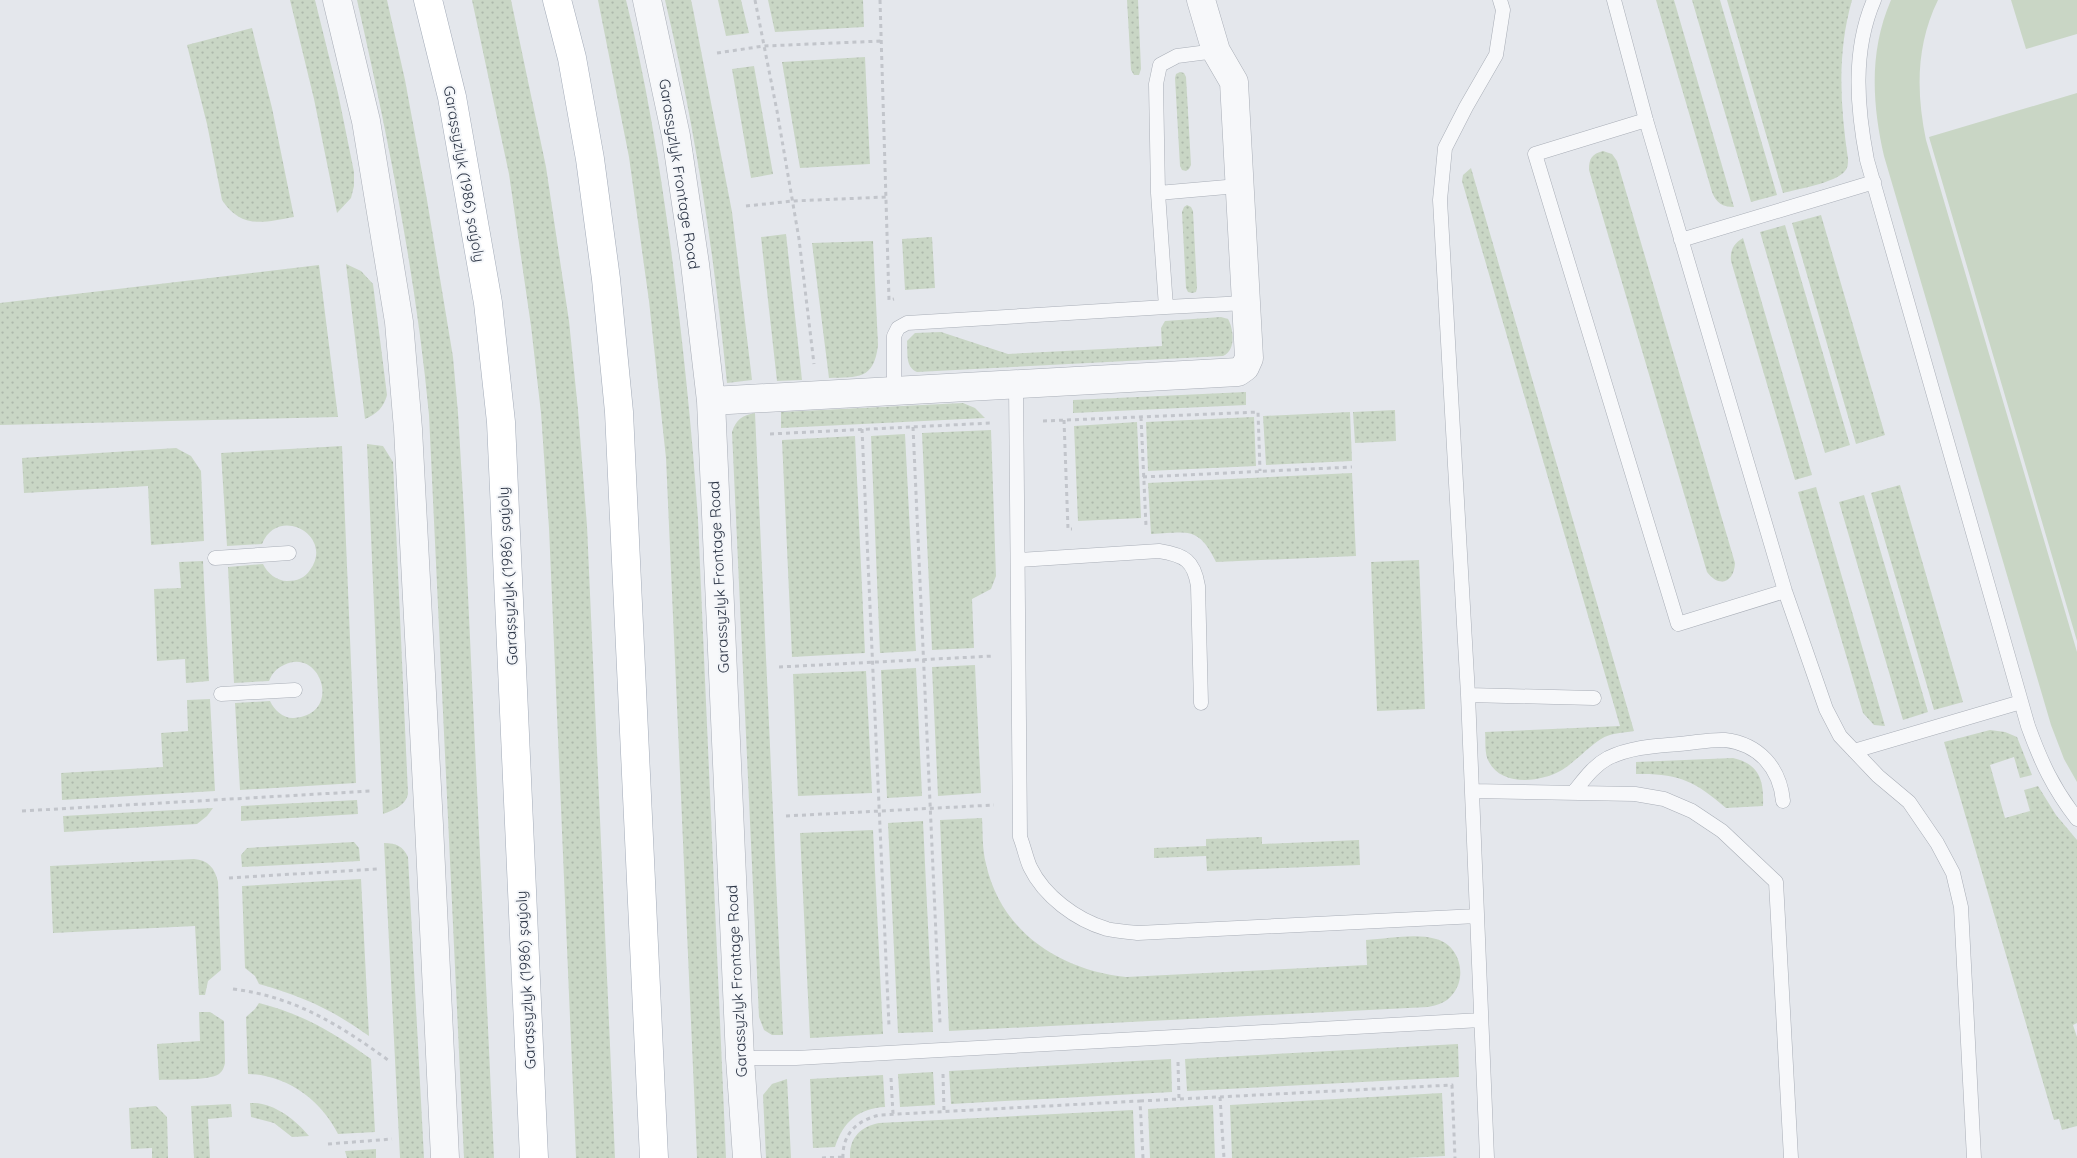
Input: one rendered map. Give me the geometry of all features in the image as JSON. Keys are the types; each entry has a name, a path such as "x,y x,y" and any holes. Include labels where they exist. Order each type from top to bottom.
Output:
{"main road":[{"name":"Garaşsyzlyk (1986) şaýoly","path":"428,0 452,97 488,303 501,422 534,1158"},
{"path":"557,0 572,58 590,159 606,278 619,412 654,1158"}],"street":[{"path":"337,0 366,121 399,322 408,429 445,1158"},
{"name":"Garassyzlyk Frontage Road","path":"647,0 676,136 711,401 740,1058 747,1158"},
{"path":"711,401 1238,372 1245,367 1248,358 1246,303 1238,186 1234,82 1216,51 1200,0"}],"lane":[{"path":"1487,1158 1468,695 1440,200 1445,148 1496,55 1504,10 1500,0"},
{"path":"1614,0 1646,120 1785,591 1826,709 1840,736 1878,776 1909,802 1937,843 1953,873 1961,907 1974,1158"},
{"path":"1874,0 1862,44 1858,83 1860,122 1874,182 2021,702 2041,763 2060,798 2077,819"},
{"path":"1166,306 1158,194 1156,84 1160,65 1177,56 1216,51"},
{"path":"1646,120 1535,154 1678,624 1785,591"},
{"path":"1681,240 1874,182"},
{"path":"1158,194 1238,186"},
{"path":"894,390 894,336 898,328 907,323 1166,306 1246,303"},
{"path":"1016,384 1020,837 1030,867 1041,883 1056,899 1077,916 1107,929 1138,933 1477,916"},
{"path":"1019,560 1160,551 1175,553 1187,559 1196,572 1198,586 1201,703"},
{"path":"216,558 289,553"},
{"path":"221,694 295,690"},
{"path":"1468,695 1594,698"},
{"path":"1854,751 2021,702"},
{"path":"1573,793 1606,759 1625,751 1724,740 1754,749 1765,758 1778,778 1783,801"},
{"path":"1472,791 1635,794 1664,799 1685,808 1722,831 1776,882 1792,1158"},
{"path":"740,1058 796,1058 1481,1020"}],"path":[{"path":"754,0 793,201 814,370"},
{"path":"880,0 889,300 899,299"},
{"path":"717,53 764,46 882,41"},
{"path":"746,206 793,201 886,197"},
{"path":"1140,417 1147,552"},
{"path":"1064,420 1068,529 1078,528"},
{"path":"913,427 944,1111"},
{"path":"862,430 893,1114"},
{"path":"1143,477 1352,467"},
{"path":"1136,525 1146,525"},
{"path":"780,667 975,657"},
{"path":"22,811 371,791"},
{"path":"786,816 979,806"},
{"path":"229,878 377,869"},
{"path":"233,989 260,992 327,1018 388,1060"},
{"path":"1177,1037 1179,1099"},
{"path":"822,1158 843,1157 846,1136 855,1126 867,1118 880,1115 1452,1084 1455,1158"},
{"path":"1220,1097 1224,1158"},
{"path":"1140,1101 1143,1158"},
{"path":"328,1144 392,1139"}],"green space":[{"path":"290,0 315,0 338,93 354,172 354,186 351,198 337,213 314,99"},
{"path":"357,0 387,0 405,80 453,357 465,530 494,1158 464,1158 429,415 417,311 400,207 380,103"},
{"path":"472,0 511,0 546,167 569,321 587,526 615,1158 576,1158 549,528 541,413 531,326 509,174"},
{"path":"598,0 626,0 640,60 657,151 683,346 698,520 726,1158 697,1158 666,458 649,301 629,157"},
{"path":"665,0 691,0 732,212 752,380 727,383 716,286 702,190 686,95"},
{"path":"718,0 741,0 749,33 726,36"},
{"path":"768,0 863,0 864,27 775,32"},
{"path":"1127,0 1138,0 1141,69 1139,75 1134,75 1131,70"},
{"path":"1656,0 1674,0 1734,207 1720,204 1712,192"},
{"path":"1692,0 1720,0 1777,195 1751,202"},
{"path":"1727,0 1852,0 1844,40 1841,79 1848,162 1846,170 1840,175 1825,182 1783,193"},
{"path":"1891,0 1938,0 1925,34 1920,69 1921,104 1926,140 2077,652 2077,782 2064,759 2051,725 1884,156 1877,116 1875,77 1879,38"},
{"path":"2011,0 2077,0 2077,34 2026,49"},
{"path":"252,28 272,108 294,217 263,222 254,222 237,216 222,200 207,124 187,45"},
{"path":"865,57 870,164 800,168 782,62"},
{"path":"754,66 773,174 751,178 732,69"},
{"path":"1184,73 1186,77 1191,165 1186,171 1182,170 1180,166 1175,78 1176,74"},
{"path":"2077,93 2077,641 1929,137"},
{"path":"1603,151 1612,154 1617,161 1735,563 1732,575 1725,581 1716,580 1707,572 1589,170 1592,157"},
{"path":"1471,168 1634,731 1612,734 1605,737 1562,770 1534,779 1513,779 1495,770 1486,755 1485,732 1620,726 1462,181 1463,175"},
{"path":"1187,205 1193,211 1197,288 1196,292 1192,293 1188,292 1186,288 1182,212"},
{"path":"1821,215 1885,435 1856,444 1792,223"},
{"path":"1785,225 1850,445 1825,453 1760,232"},
{"path":"786,234 802,380 777,381 761,237"},
{"path":"932,237 935,288 905,290 902,239"},
{"path":"1743,238 1812,475 1795,480 1731,261 1733,247"},
{"path":"873,241 878,345 876,356 873,365 863,374 829,378 812,243"},
{"path":"346,264 361,271 373,284 387,395 379,410 365,419"},
{"path":"319,265 338,417 0,425 0,303"},
{"path":"1221,317 1228,319 1232,328 1233,339 1230,350 1223,356 917,372 913,370 908,359 907,341 915,333 941,332 1008,354 1162,346 1161,328 1165,321"},
{"path":"1246,392 1246,405 1073,413 1073,400"},
{"path":"963,403 975,408 985,418 781,428 781,412"},
{"path":"1395,410 1396,441 1355,443 1353,412"},
{"path":"1350,412 1352,461 1266,465 1263,416"},
{"path":"755,413 783,1035 772,1035 764,1030 759,1017 732,432 735,424 740,419"},
{"path":"1254,417 1256,466 1148,471 1146,422"},
{"path":"1137,422 1141,518 1078,521 1074,426"},
{"path":"991,430 996,576 991,589 972,599 974,648 932,650 922,433"},
{"path":"905,434 916,651 880,653 871,436"},
{"path":"855,436 865,653 792,657 782,440"},
{"path":"367,444 383,446 393,462 408,794 402,804 383,814"},
{"path":"342,446 356,783 240,790 235,703 270,701 280,713 294,718 309,714 319,705 322,694 321,683 316,672 308,665 297,662 279,668 273,673 269,681 234,683 228,567 263,564 270,573 280,580 297,580 306,575 316,557 315,546 310,536 301,529 291,526 280,526 270,532 262,544 227,546 221,453"},
{"path":"176,448 191,456 201,471 204,541 151,545 148,486 24,493 22,458"},
{"path":"1352,473 1356,556 1216,562 1210,550 1197,537 1183,533 1151,534 1148,483"},
{"path":"1900,485 1963,702 1934,710 1871,493"},
{"path":"1816,487 1885,726 1874,725 1863,713 1798,492"},
{"path":"1864,495 1928,712 1903,720 1839,502"},
{"path":"1419,560 1425,709 1377,711 1371,562"},
{"path":"203,561 209,681 186,683 185,659 157,661 154,589 181,588 179,562"},
{"path":"975,665 981,793 938,796 932,667"},
{"path":"916,668 922,796 887,798 881,670"},
{"path":"866,671 872,793 798,796 793,674"},
{"path":"210,699 215,791 62,800 61,773 163,767 161,733 188,731 187,700"},
{"path":"1990,730 2005,732 2017,737 2032,775 2020,778 2014,757 1990,765 2005,818 2030,811 2024,790 2038,786 2056,815 2077,840 2077,1023 2073,1025 2077,1037 2077,1126 2062,1130 2059,1119 2054,1120 1944,742"},
{"path":"1733,758 1755,769 1763,789 1763,806 1726,808 1705,791 1685,780 1663,775 1636,774 1636,762"},
{"path":"357,800 358,814 241,821 241,806"},
{"path":"213,808 197,824 64,832 63,816"},
{"path":"982,818 983,847 986,864 994,888 1005,909 1019,928 1037,943 1057,956 1078,966 1126,977 1367,965 1366,940 1419,936 1444,942 1451,948 1459,962 1460,980 1457,988 1447,1000 1428,1007 949,1031 940,820"},
{"path":"923,821 933,1032 898,1033 888,823"},
{"path":"873,830 883,1034 810,1038 800,833"},
{"path":"1262,837 1262,844 1359,840 1360,865 1207,871 1206,856 1154,858 1154,848 1206,846 1206,839"},
{"path":"354,842 359,848 360,861 242,867 241,855 247,848"},
{"path":"384,843 399,846 408,857 424,1158 400,1158"},
{"path":"194,859 207,863 215,873 218,882 221,970 208,981 205,995 199,995 195,926 53,933 50,866"},
{"path":"361,879 369,1036 342,1018 317,1005 259,984 255,976 245,968 242,886"},
{"path":"259,1003 275,1007 318,1025 371,1059 375,1132 338,1134 322,1110 312,1100 289,1084 262,1075 248,1074 246,1017"},
{"path":"199,1012 210,1012 224,1021 225,1063 222,1070 219,1074 207,1078 159,1080 157,1044 200,1041"},
{"path":"1458,1044 1459,1077 1187,1091 1185,1059"},
{"path":"1171,1059 1172,1092 951,1104 949,1071"},
{"path":"933,1072 935,1105 900,1107 898,1074"},
{"path":"883,1075 885,1107 867,1110 853,1118 838,1138 835,1147 813,1148 810,1079"},
{"path":"787,1079 791,1158 766,1158 763,1095 772,1084"},
{"path":"1442,1093 1445,1156 1404,1158 1232,1158 1230,1105"},
{"path":"250,1103 267,1105 283,1113 309,1136 292,1137 274,1123 251,1117"},
{"path":"231,1104 232,1117 208,1119 210,1158 194,1158 191,1106"},
{"path":"1213,1105 1215,1158 1150,1158 1148,1109"},
{"path":"156,1106 167,1117 168,1158 152,1158 152,1148 131,1149 129,1108"},
{"path":"1133,1110 1135,1158 850,1158 851,1145 857,1134 866,1127 879,1123"},
{"path":"376,1149 376,1158 347,1158 345,1151"}]}
